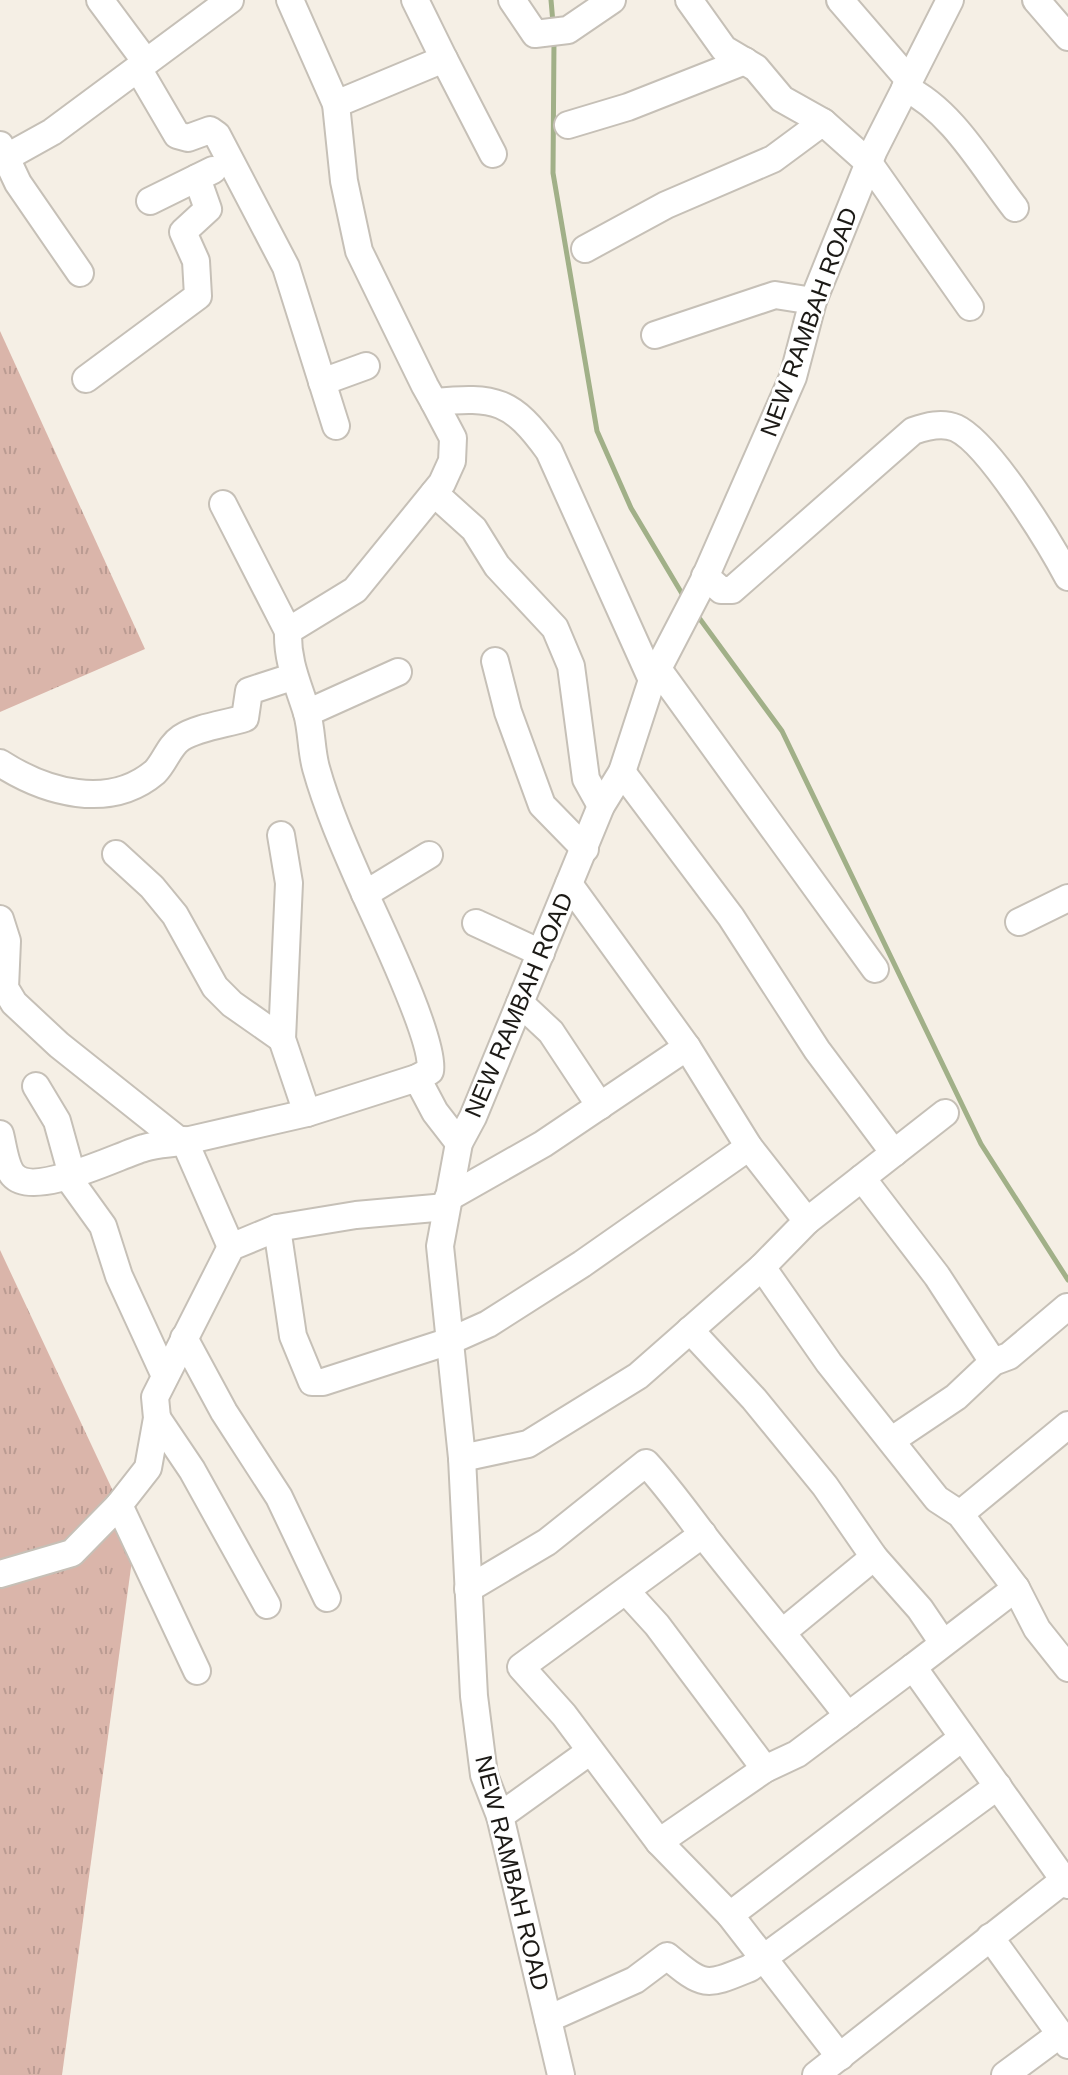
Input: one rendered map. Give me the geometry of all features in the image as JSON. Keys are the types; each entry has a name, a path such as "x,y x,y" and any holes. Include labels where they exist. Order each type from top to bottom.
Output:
{"street":[{"path":"80,273 1,155 52,132 230,0"},
{"path":"288,631 355,590 449,471 453,438 359,251 344,181 336,104 290,0"},
{"path":"415,0 493,154"},
{"path":"512,0 535,34 558,32 612,0"},
{"path":"689,0 724,49 756,68 782,99 823,122 869,163 970,307"},
{"path":"840,0 907,84 942,114 1015,208"},
{"name":"NEW RAMBAH ROAD","path":"561,2075 500,1816 484,1775 468,1589 462,1458 440,1246 447,1202 459,1143 473,1117 601,806 622,772 660,667 704,579 793,377 813,301 869,163 950,0"},
{"path":"1036,0 1068,37"},
{"path":"107,4 177,135 188,138 214,132 286,267 336,426"},
{"path":"336,104 444,59"},
{"path":"568,125 628,107 745,61"},
{"path":"585,249 677,200 773,159 823,122"},
{"path":"150,201 230,162"},
{"path":"86,379 198,296 196,261 183,232 208,209 197,178"},
{"path":"655,335 775,295 813,301"},
{"path":"322,382 366,366"},
{"path":"434,402 479,398 511,409 535,432 549,451 660,667 875,969"},
{"path":"704,579 721,590 732,590 913,431 932,425 954,427 974,440 1028,512 1068,577"},
{"path":"434,493 474,529 497,566 555,628 571,666 586,779 601,806"},
{"path":"0,1134 14,1177 23,1181 43,1181 70,1175 147,1147 307,1113 417,1078 430,1071 430,1053 408,993 315,766 307,713 292,677 288,631 223,504"},
{"path":"495,661 508,712 542,805 585,849"},
{"path":"307,713 398,672"},
{"path":"0,763 56,790 79,794 115,792 152,774 184,736 245,718 249,691 292,677"},
{"path":"622,772 731,917 817,1050 894,1153"},
{"path":"281,835 289,883 282,1039 307,1113"},
{"path":"116,854 152,887 175,915 215,987 232,1004 282,1039"},
{"path":"365,894 429,855"},
{"path":"569,884 687,1047 749,1147 807,1221"},
{"path":"1019,922 1068,898"},
{"path":"0,919 7,941 5,988 14,1003 59,1045 183,1141 231,1247"},
{"path":"476,923 541,953"},
{"path":"520,1003 551,1032 600,1106"},
{"path":"0,1574 72,1553 119,1505 148,1468 157,1418 155,1397 231,1247 277,1228 447,1202 687,1047"},
{"path":"417,1078 435,1112 459,1143"},
{"path":"36,1086 57,1121 70,1175 103,1226 119,1276 165,1376"},
{"path":"462,1458 528,1444 638,1376 762,1267 807,1221 945,1113"},
{"path":"277,1228 293,1336 312,1382 323,1382 450,1341 488,1324 582,1264 749,1147"},
{"path":"862,1178 937,1276 993,1362"},
{"path":"762,1267 829,1363 937,1499 960,1514 1016,1588 1037,1629 1068,1668"},
{"path":"892,1440 956,1397 993,1362 1009,1356 1067,1307"},
{"path":"690,1330 754,1399 825,1486 874,1557 920,1609 943,1643"},
{"path":"184,1338 224,1412 279,1497 327,1598"},
{"path":"157,1418 192,1470 267,1605"},
{"path":"960,1514 1063,1439"},
{"path":"468,1589 547,1542 646,1463 682,1502 703,1534 784,1631 848,1716"},
{"path":"119,1505 197,1671"},
{"path":"703,1534 521,1667 564,1715 659,1842 730,1915 840,2057"},
{"path":"784,1631 874,1557"},
{"path":"659,1842 765,1769 797,1754 1016,1588"},
{"path":"626,1591 657,1625 765,1769"},
{"path":"816,2075 990,1937 1066,1882 913,1667"},
{"path":"730,1915 962,1738"},
{"path":"500,1816 589,1752"},
{"path":"548,2019 635,1980 667,1956 694,1976 713,1983 750,1968 998,1786"},
{"path":"990,1937 1061,2028 1005,2075"}],"green space":[{"path":"0,331 145,649 0,712"},
{"path":"0,1250 135,1538 62,2075 0,2075"}],"waterway":[{"path":"551,0 553,23"},
{"path":"554,41 553,173 597,431 631,508 684,597"},
{"path":"697,615 782,731 981,1144 1068,1280"}]}
